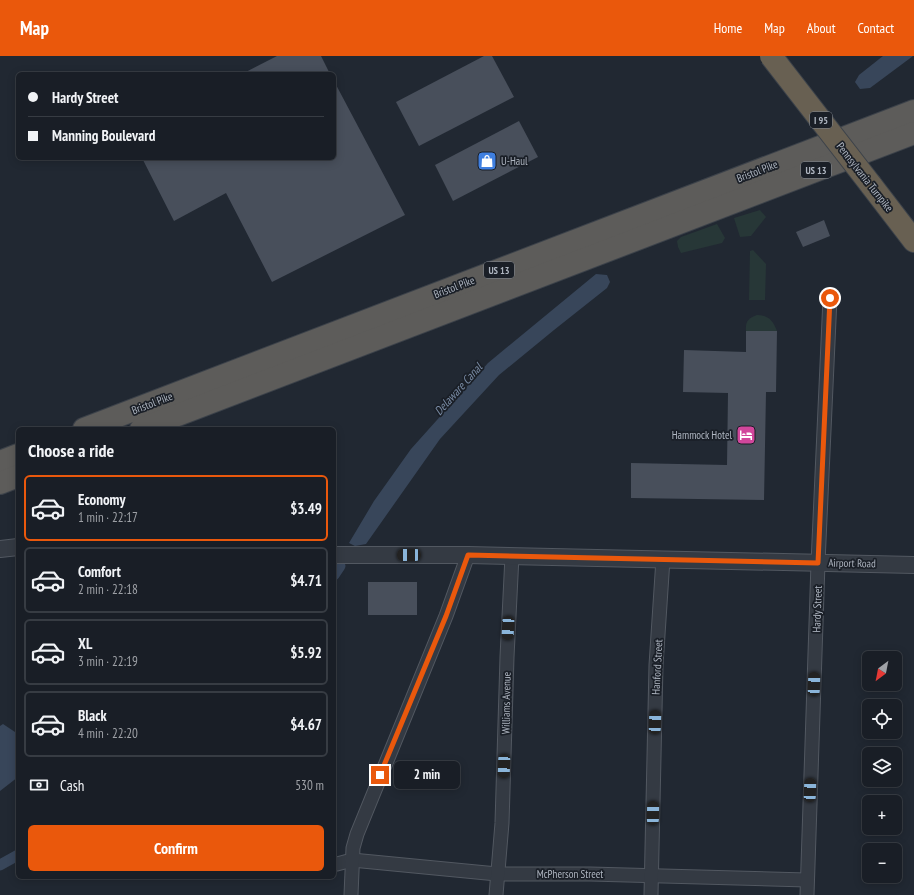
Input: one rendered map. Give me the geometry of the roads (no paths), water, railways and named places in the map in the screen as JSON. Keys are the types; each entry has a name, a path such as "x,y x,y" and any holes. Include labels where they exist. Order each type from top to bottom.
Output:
{"highway":[{"name":"Pennsylvania Turnpike","path":"770,56 877,180 914,216"},
{"name":"Pennsylvania Turnpike","path":"789,56 877,180 914,241"},
{"name":"Bristol Pike","path":"89,427 914,111"},
{"name":"Bristol Pike","path":"146,427 914,133"},
{"path":"0,462 16,456"}],"street":[{"name":"Hardy Street","path":"807,895 818,563 830,298"},
{"path":"0,549 16,548"},
{"name":"Airport Road","path":"336,555 468,555 914,565"},
{"path":"350,895 353,848 357,834 446,616 468,555"},
{"name":"Williams Avenue","path":"496,895 502,823 507,657 512,556"},
{"name":"Hanford Street","path":"651,895 656,665 663,559"},
{"name":"McPherson Street","path":"336,864 352,860 497,874 651,875 807,880"}],"water":[{"path":"883,56 913,56 870,88 860,89 855,82 859,75"},
{"path":"596,274 607,275 610,282 607,288 499,375 440,439 366,544 355,546 349,543 374,501 411,449 488,363"},
{"path":"3,724 16,733 16,779 0,791 0,726"}],"waterway":[{"name":"Delaware Canal","path":"336,572 340,566"},
{"name":"Delaware Canal","path":"0,865 16,856"}],"place":[{"name":"U-Haul","path":"487,161"},
{"name":"Hammock Hotel","path":"746,435"}]}
